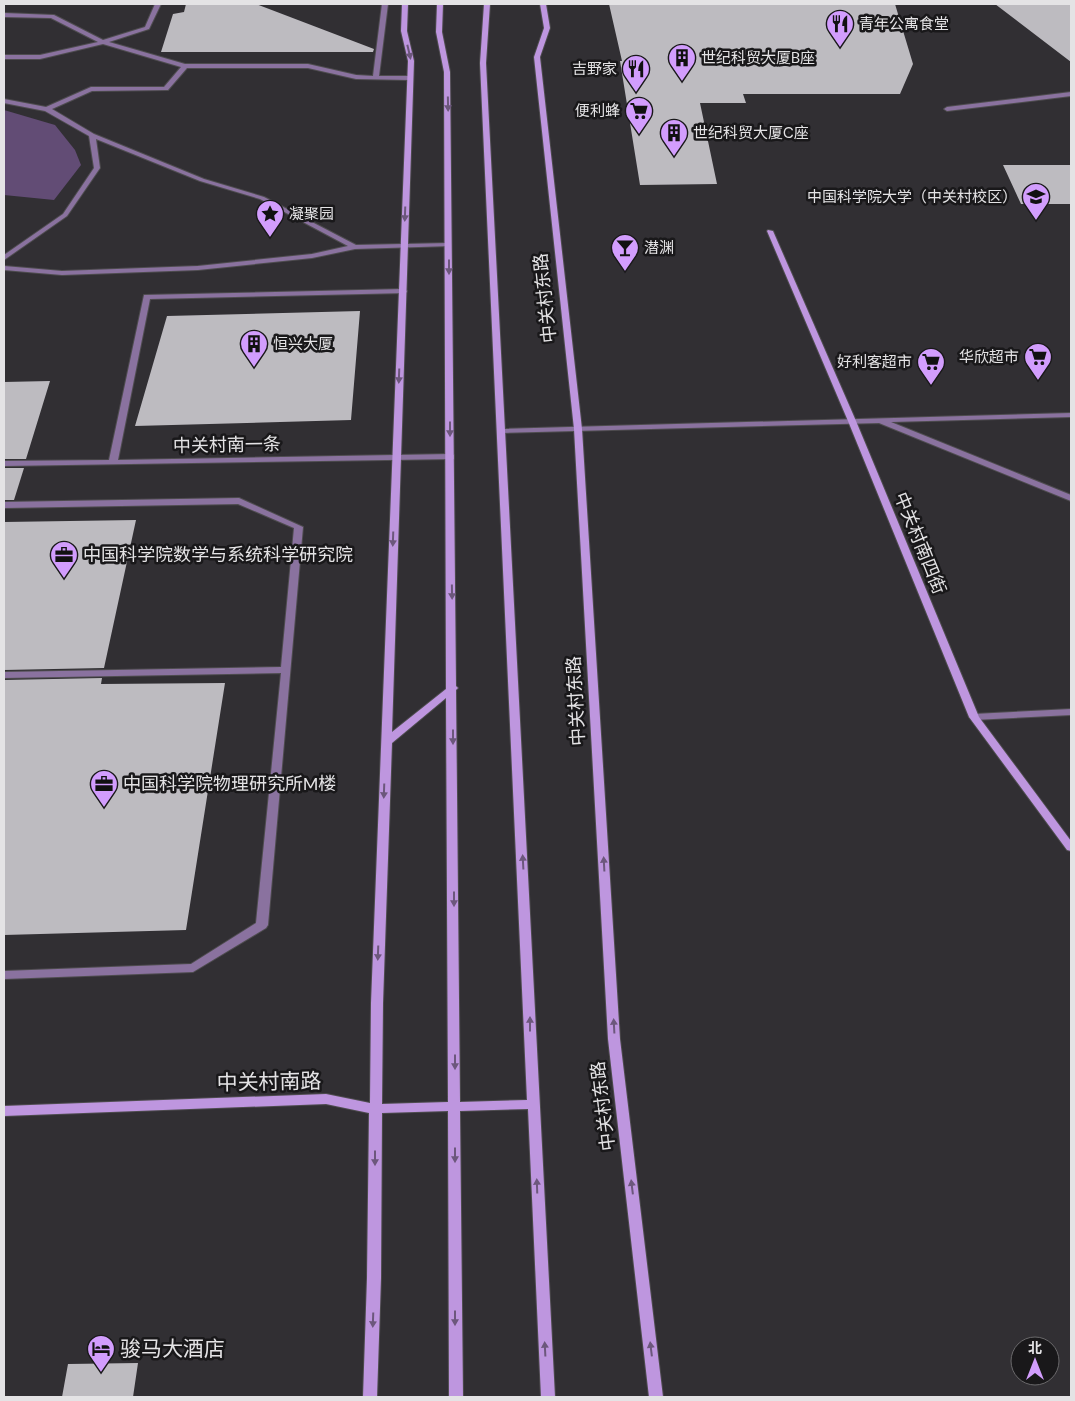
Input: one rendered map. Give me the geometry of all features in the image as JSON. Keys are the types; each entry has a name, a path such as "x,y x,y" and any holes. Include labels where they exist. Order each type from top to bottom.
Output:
{"street":[{"path":"4,58 40,57 103,42 147,28 158,4"},
{"path":"376,77 384,4"},
{"path":"370,1397 374,1278 377,1003 411,61 404,31 405,4"},
{"path":"440,4 439,32 447,72 449,246 456,1397"},
{"path":"487,4 483,63 548,1397"},
{"name":"中关村东路","path":"543,4 547,28 537,57 578,429 614,1039 656,1397"},
{"path":"4,14 52,16 103,42 185,66 308,66 356,77 410,78"},
{"path":"47,109 91,89 166,89 185,66"},
{"path":"947,109 1071,94"},
{"path":"4,101 47,109 92,135 202,180 262,198 355,247"},
{"path":"4,258 65,215 97,168 92,135"},
{"name":"中关村南四街","path":"770,232 852,421 974,718 1071,848"},
{"path":"4,268 62,273 198,268 312,256 355,247 449,246"},
{"path":"113,462 147,297 402,291"},
{"path":"501,431 1071,415"},
{"path":"880,420 1071,498"},
{"name":"中关村南一条","path":"4,464 450,457"},
{"path":"4,505 239,501 299,528 262,925 193,968 4,976"},
{"path":"4,675 286,670"},
{"path":"386,742 453,688"},
{"path":"974,718 1071,712"},
{"name":"中关村南路","path":"4,1111 326,1099 375,1109 534,1104"}],"shaded area":[{"path":"4,110 55,125 75,150 81,165 54,200 4,195"}],"building":[{"path":"186,4 256,4 374,49 373,52 161,52 173,14 184,12"},
{"path":"609,4 895,4 913,64 900,94 743,94 746,103 700,103 717,184 640,185 620,61 622,61"},
{"path":"995,4 1071,4 1071,62"},
{"path":"1003,165 1071,165 1071,204 1021,204"},
{"name":"恒兴大厦","path":"360,311 351,420 135,426 167,316"},
{"path":"50,381 26,459 4,459 4,382"},
{"path":"4,468 24,468 14,500 4,500"},
{"name":"中国科学院数学与系统科学研究院","path":"136,520 104,668 4,670 4,522"},
{"name":"中国科学院物理研究所M楼","path":"102,678 101,684 225,683 186,930 4,935 4,680"},
{"name":"骏马大酒店","path":"138,1363 133,1397 62,1397 68,1364"}],"place":[{"name":"青年公寓食堂","path":"840,48"},
{"name":"世纪科贸大厦B座","path":"682,82"},
{"name":"吉野家","path":"636,93"},
{"name":"便利蜂","path":"639,135"},
{"name":"世纪科贸大厦C座","path":"674,157"},
{"name":"中国科学院大学（中关村校区）","path":"1036,221"},
{"name":"凝聚园","path":"270,238"},
{"name":"潜渊","path":"625,272"},
{"name":"恒兴大厦","path":"254,368"},
{"name":"华欣超市","path":"1038,381"},
{"name":"好利客超市","path":"931,386"},
{"name":"中国科学院数学与系统科学研究院","path":"64,579"},
{"name":"中国科学院物理研究所M楼","path":"104,808"},
{"name":"骏马大酒店","path":"101,1373"}]}
